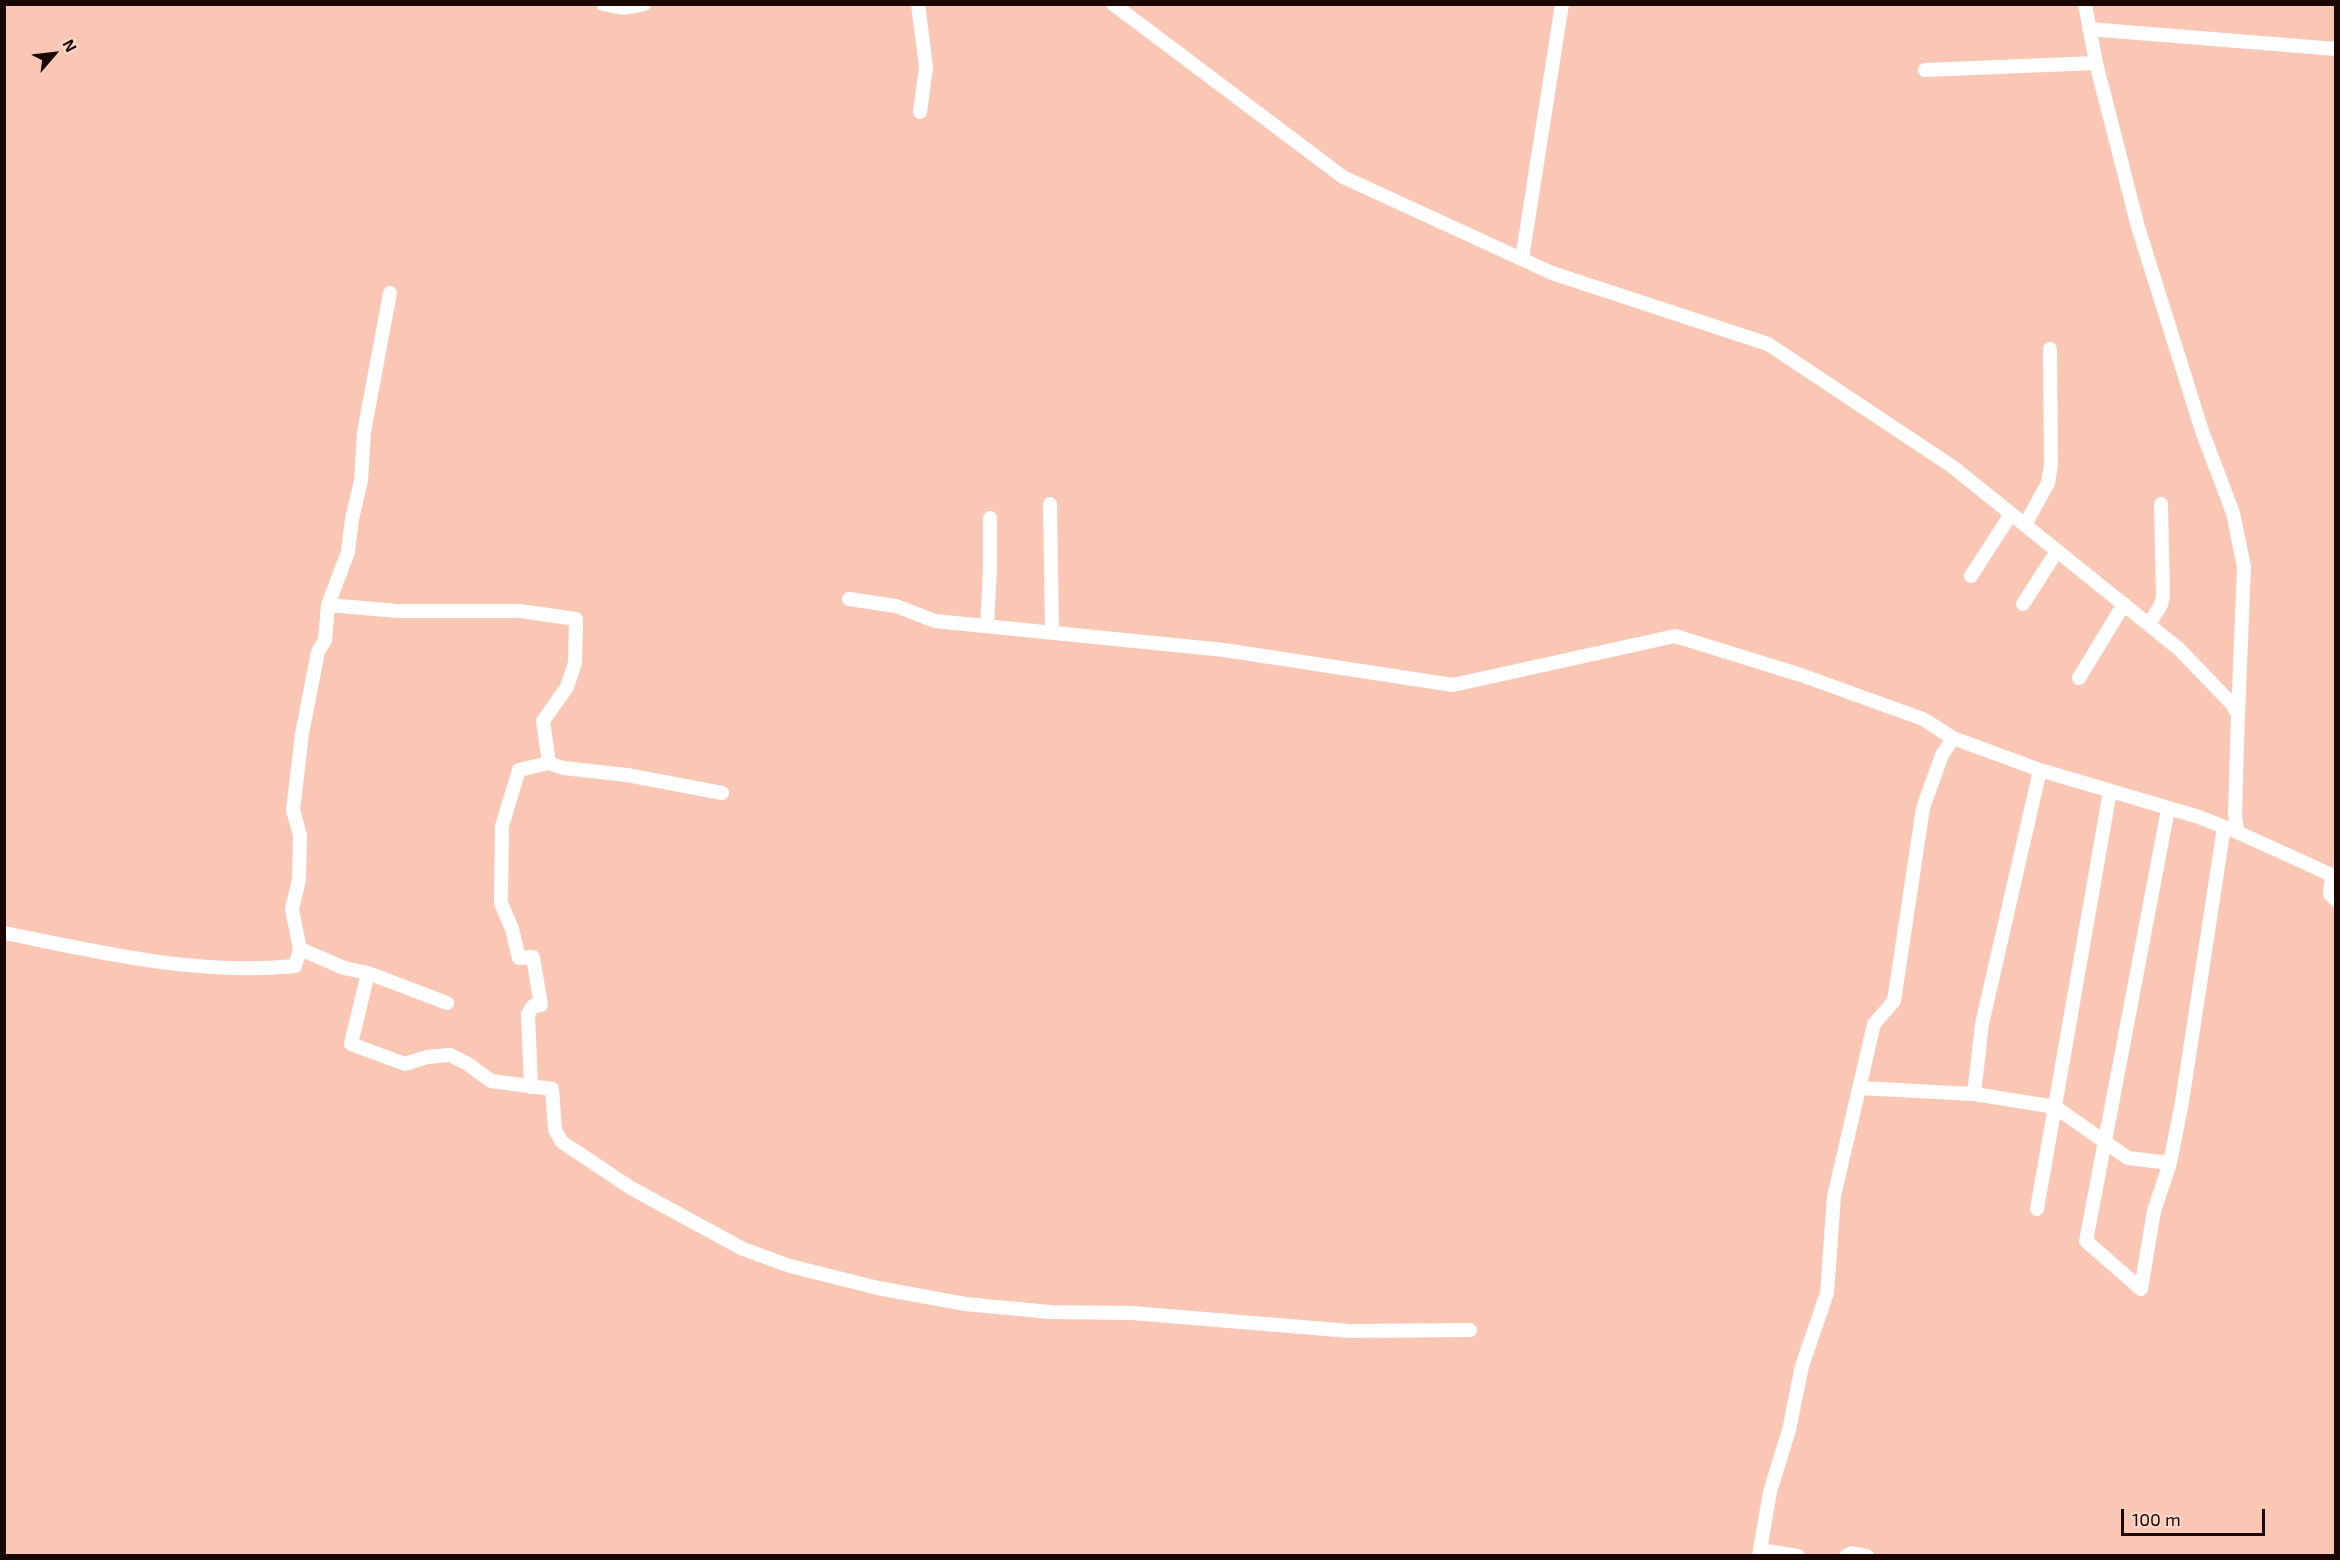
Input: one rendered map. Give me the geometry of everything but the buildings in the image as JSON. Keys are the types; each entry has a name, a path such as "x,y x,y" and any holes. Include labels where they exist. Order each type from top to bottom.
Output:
{"street":[{"path":"603,4 623,8 644,4"},
{"path":"918,4 926,67 920,112"},
{"path":"1113,4 1343,177 1552,273 1768,344 1953,467 2179,649 2231,702 2238,714"},
{"path":"1522,259 1562,4"},
{"path":"2085,4 2096,63 2138,227 2178,359 2233,513 2244,567 2235,814 2170,1163 2154,1211 2140,1289 2086,1241 2168,809"},
{"path":"2089,29 2336,49"},
{"path":"1925,70 2096,63"},
{"path":"4,933 187,967 264,969 294,966 300,949 292,909 299,880 300,835 293,810 309,693 318,652 325,640 328,605 348,552 352,519 361,481 364,432 390,293"},
{"path":"2025,525 2048,483 2051,465 2050,349"},
{"path":"1050,504 1052,632"},
{"path":"2149,624 2161,605 2163,596 2161,504"},
{"path":"1971,576 2011,514"},
{"path":"987,626 990,518"},
{"path":"2023,604 2057,551"},
{"path":"849,599 896,606 935,621 1224,650 1452,685 1675,636 1801,675 1923,719 1953,738 2040,770 2168,809 2199,816 2334,877 2330,894 2336,900"},
{"path":"2079,678 2124,604"},
{"path":"328,605 398,611 520,611 576,619 576,663 567,687 543,721 549,763"},
{"path":"1798,1556 1760,1553 1770,1492 1789,1430 1802,1366 1827,1293 1834,1196 1874,1024 1894,1001 1923,808 1942,755 1953,738"},
{"path":"531,1087 528,1014 533,1006 541,1005 533,957 519,958 512,929 501,903 502,826 519,770 549,763 563,768 627,775 722,793"},
{"path":"1974,1094 1982,1024 2040,770"},
{"path":"2037,1209 2110,791"},
{"path":"300,949 344,968 368,973 447,1003"},
{"path":"368,973 351,1044 405,1064 427,1057 450,1055 468,1064 491,1081 552,1089 555,1130 562,1142 661,1205 743,1249 790,1266 878,1288 965,1304 1050,1312 1132,1313 1350,1331 1470,1330"},
{"path":"1859,1088 1974,1094 2055,1107 2128,1158 2170,1163"},
{"path":"1845,1556 1852,1552 1867,1556"}]}
